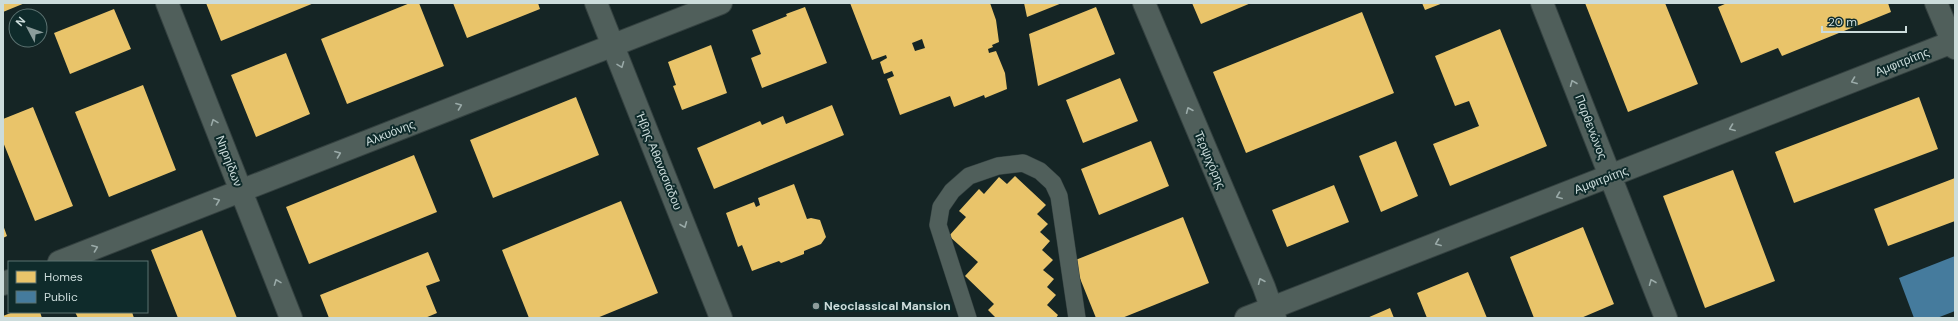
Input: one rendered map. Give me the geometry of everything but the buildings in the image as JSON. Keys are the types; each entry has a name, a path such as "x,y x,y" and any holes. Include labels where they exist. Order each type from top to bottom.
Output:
{"street":[{"name":"Νηρηίδων","path":"167,3 291,318"},
{"name":"Ήβης Αθανασιάδου","path":"596,3 721,318"},
{"name":"Αλκυόνης","path":"62,261 721,3"},
{"name":"Τερψιχόρης","path":"1144,3 1273,313"},
{"name":"Παρθενώνος","path":"1542,3 1666,318"},
{"path":"1936,3 1954,44"},
{"name":"Αμφιτρίτης","path":"1246,318 1273,313 1610,176 1954,44"}],"lane":[{"path":"968,318 938,225 941,207 952,191 969,176 998,166 1023,164 1040,171 1053,183 1059,196 1077,318"}],"place":[{"name":"Neoclassical Mansion","path":"816,306"}]}
